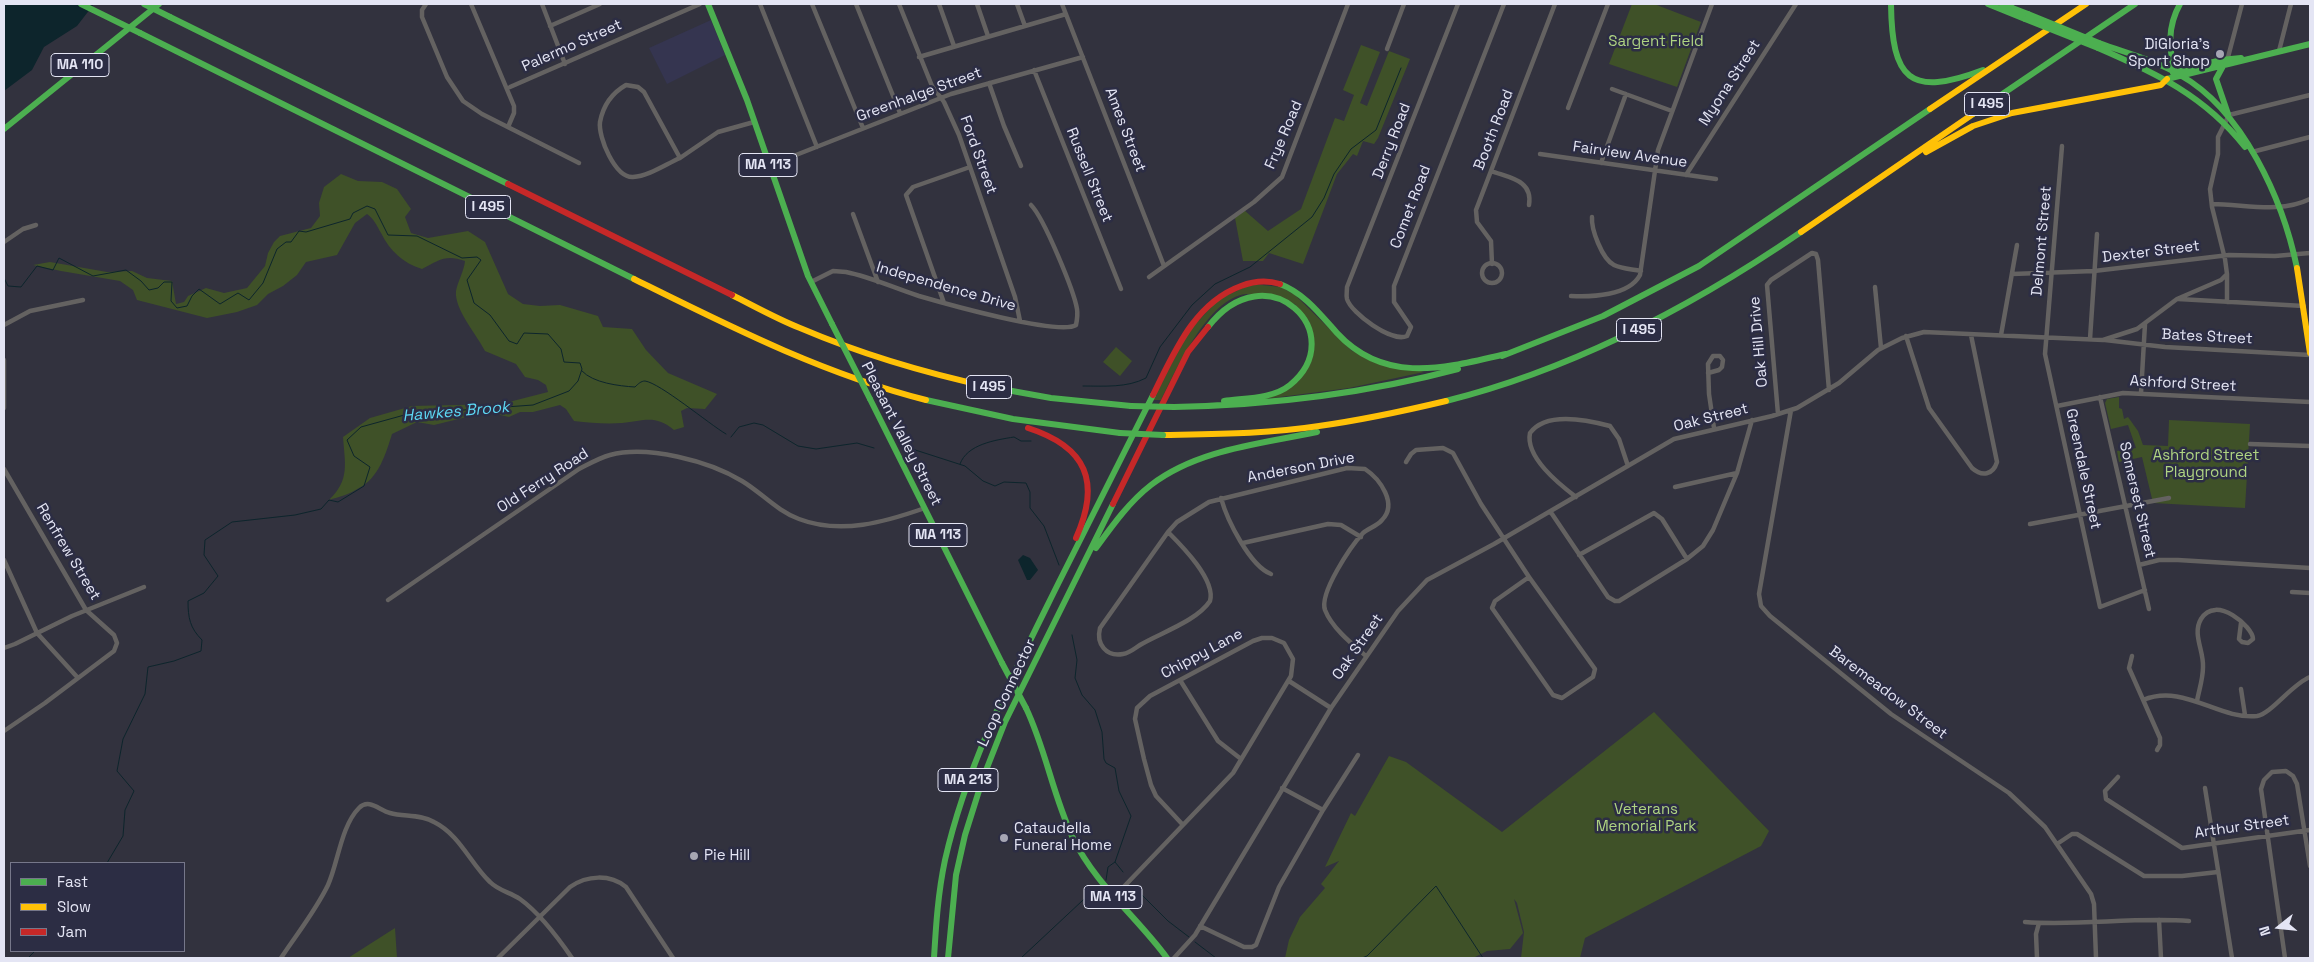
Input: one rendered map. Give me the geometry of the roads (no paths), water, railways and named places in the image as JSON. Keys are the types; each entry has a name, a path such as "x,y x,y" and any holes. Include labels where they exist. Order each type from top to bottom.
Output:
{"main road":[{"name":"I 495","path":"81,4 771,346 838,374 896,393 994,417 1060,428 1163,435 1237,434 1346,423 1437,404 1483,392 1551,368 1616,341 1684,306 1745,270 2135,4"},
{"name":"I 495","path":"144,4 739,300 807,331 898,364 955,380 1038,395 1131,406 1174,407 1268,404 1349,394 1428,378 1506,354 1581,326 1680,277 1761,226 2086,4"},
{"name":"MA 110","path":"4,129 92,56 159,4"},
{"name":"Pleasant Valley Street","path":"708,4 754,122 768,166 811,282 1044,746 1065,820 1073,838 1089,866 1167,958"},
{"path":"1891,4 1896,57 1906,72 1919,81 1934,84 1946,82 1994,66"},
{"path":"1893,13 1897,4"},
{"path":"1988,4 2027,16 2098,45 2164,77 2205,103 2226,122 2261,170"},
{"path":"2002,4 2027,16"},
{"path":"2007,4 2014,9"},
{"path":"2058,22 2075,4"},
{"path":"2178,74 2171,60 2169,39 2171,24 2180,4"},
{"path":"2164,77 2310,44"},
{"path":"2098,45 2136,55 2178,74 2229,115"},
{"path":"2226,63 2217,74 2216,80 2229,115 2252,152 2279,207 2303,295 2310,354"},
{"path":"1900,164 1973,126 1994,118 2026,110 2160,85 2164,77"},
{"path":"1044,614 1181,341 1197,317 1229,290 1242,284 1260,280 1276,282 1294,290 1305,298 1347,344 1370,358 1396,367 1436,368 1506,354"},
{"path":"1084,561 1188,352 1211,320 1236,300 1251,294 1263,293 1282,297 1303,315 1310,329 1311,354 1304,371 1291,385 1264,395 1184,407"},
{"path":"994,417 1041,432 1057,440 1077,457 1087,476 1090,491 1088,507 1044,614"},
{"path":"1084,561 1130,505 1153,484 1174,470 1202,458 1346,423"},
{"name":"Loop Connector","path":"948,958 956,876 964,840 983,776 1005,722 1084,561"},
{"name":"Loop Connector","path":"934,956 942,881 960,802 988,727 1044,614"}],"street":[{"path":"426,4 422,10 422,17 455,91 471,107 579,163"},
{"path":"473,4 514,106 514,113 508,127"},
{"path":"542,4 565,64"},
{"path":"550,26 600,4"},
{"name":"Palermo Street","path":"510,87 700,4"},
{"path":"760,4 817,147"},
{"path":"812,4 863,128"},
{"path":"856,4 900,113"},
{"name":"Ford Street","path":"899,4 933,90 947,109 970,167 1015,297 1020,321"},
{"path":"939,4 954,46"},
{"path":"977,4 988,36"},
{"path":"1017,4 1025,26"},
{"name":"Ames Street","path":"1062,4 1164,266"},
{"name":"Frye Road","path":"1149,277 1254,202 1282,177 1348,4"},
{"path":"1387,49 1404,4"},
{"name":"Derry Road","path":"1347,287 1458,4"},
{"name":"Comet Road","path":"1347,287 1346,296 1348,302 1371,324 1399,338 1408,335 1410,324 1393,299 1394,286 1504,4"},
{"name":"Booth Road","path":"1492,264 1491,241 1477,222 1475,215 1555,4"},
{"path":"1568,108 1608,4"},
{"path":"1571,296 1603,296 1636,281 1641,271 1658,150 1712,4"},
{"name":"Myona Street","path":"1686,175 1796,4"},
{"path":"2226,63 2242,4"},
{"path":"2279,51 2291,4"},
{"path":"919,57 1066,14"},
{"name":"Greenhalge Street","path":"768,166 940,98 1082,57"},
{"name":"Russell Street","path":"1034,70 1122,289"},
{"path":"989,83 1021,166"},
{"path":"680,158 644,92 638,87 626,85 612,94 603,112 600,131 617,169 624,176 633,177 645,174 680,158 718,132 754,122"},
{"path":"1612,89 1672,111"},
{"path":"1601,163 1626,94"},
{"path":"2228,302 2227,274 2210,189 2218,154 2218,141 2229,115 2310,95"},
{"path":"2252,152 2310,137"},
{"name":"Delmont Street","path":"2046,337 2062,146"},
{"name":"Fairview Avenue","path":"1540,154 1716,180"},
{"path":"944,303 906,195 913,187 970,167"},
{"path":"1491,171 1523,184 1529,192 1529,205"},
{"path":"2212,204 2233,204 2262,209 2279,207 2310,199"},
{"name":"Independence Drive","path":"811,282 826,274 840,271 944,303 1020,321 1058,328 1071,328 1076,325 1077,311 1075,302 1042,219 1031,205"},
{"path":"853,214 878,282"},
{"path":"1592,217 1591,227 1607,259 1617,266 1641,271"},
{"path":"4,242 23,229 36,225"},
{"path":"2090,339 2097,234"},
{"path":"2001,335 2017,245"},
{"name":"Oak Hill Drive","path":"1778,414 1767,287 1770,281 1812,253 1816,254 1818,260 1829,390"},
{"name":"Dexter Street","path":"2012,274 2094,271 2224,256 2310,253"},
{"name":"Booth Road","path":"1492,264 1499,266 1502,273 1499,280 1492,283 1485,280 1483,274 1485,267 1492,264"},
{"name":"Oak Street","path":"1174,958 1190,942 1331,708 1403,604 1427,580 1550,512 1674,438 1791,410 1829,390 1881,348 1906,336 1924,332 2103,340 2145,324 2177,299 2221,280 2227,274"},
{"path":"1875,288 1881,348"},
{"path":"2177,299 2304,306"},
{"path":"4,325 30,311 83,300"},
{"path":"2141,394 2145,324"},
{"path":"1906,336 1929,408 1972,468 1979,473 1986,473 1994,469 1997,462 1971,335"},
{"name":"Greendale Street","path":"2046,337 2045,354 2100,607 2144,590"},
{"name":"Bates Street","path":"2103,340 2145,346 2310,354"},
{"path":"4,360 4,408"},
{"path":"1708,372 1714,428"},
{"name":"Ashford Street","path":"2057,406 2123,393 2310,402"},
{"name":"Somerset Street","path":"2100,397 2149,609"},
{"name":"Baremeadow Street","path":"1791,410 1759,594 1761,606 1770,616 1874,701 1951,756 2009,793 2037,819 2057,844 2091,894 2095,921 2096,958"},
{"path":"1576,496 1548,473 1531,447 1530,434 1538,427 1554,421 1573,418 1610,426 1619,439 1628,466"},
{"path":"1550,512 1608,597 1615,601 1624,598 1687,559 1708,539 1737,473 1752,420"},
{"path":"2250,444 2310,446"},
{"path":"1406,462 1416,450 1449,449 1456,457 1471,487 1502,539 1595,669 1593,677 1562,698 1553,695 1492,608 1495,602 1529,577"},
{"name":"Old Ferry Road","path":"388,600 579,469 611,455 648,453 701,463 742,481 782,512 819,524 860,526 925,508"},
{"name":"Anderson Drive","path":"1168,532 1197,566 1207,583 1211,597 1210,601 1198,613 1132,651 1124,654 1105,651 1099,642 1100,628 1168,532 1193,512 1205,504 1221,498 1348,468 1365,468 1383,488 1388,507 1382,520 1360,537 1329,584 1324,604 1329,616 1338,628 1366,656"},
{"name":"Renfrew Street","path":"4,469 86,610 114,635 117,642 114,651 78,678"},
{"path":"1675,487 1737,473"},
{"path":"1221,498 1226,514 1259,568 1271,574"},
{"path":"2030,524 2169,498"},
{"path":"1580,555 1654,512 1662,519 1687,559"},
{"path":"1243,543 1335,523 1348,528 1360,537"},
{"path":"4,560 37,633 78,678 4,731"},
{"path":"2139,565 2159,560 2178,560 2310,568"},
{"path":"4,648 86,610 144,587"},
{"path":"2292,592 2310,593"},
{"path":"2197,701 2203,665 2197,632 2200,621 2207,612 2218,608 2229,612 2241,623"},
{"name":"Chippy Lane","path":"1114,897 1183,825 1228,778 1241,759 1289,681 1293,664 1284,643 1272,638 1262,638 1254,641 1145,699 1137,708 1135,719 1151,785 1160,801 1183,825"},
{"path":"2132,656 2129,668 2160,738 2160,745 2157,750"},
{"path":"2143,700 2170,695 2245,714 2261,715 2296,685 2310,677"},
{"path":"1180,680 1218,741 1241,759"},
{"path":"1289,681 1331,708"},
{"path":"2241,689 2245,714"},
{"path":"1200,926 1244,947 1256,945 1279,887 1323,810 1358,755"},
{"path":"2285,958 2262,786 2267,775 2278,770 2289,773 2298,784 2308,830 2310,866"},
{"name":"Arthur Street","path":"2118,777 2109,786 2105,795 2109,802 2182,848 2308,830"},
{"path":"1282,788 1323,810"},
{"path":"2205,788 2232,958"},
{"path":"281,958 328,885 337,854 355,814 367,804 389,813 432,820 443,827 454,837 492,884 518,898 539,918 572,958"},
{"path":"2057,844 2072,834 2077,834 2144,876 2182,876 2218,872"},
{"path":"498,958 579,881 599,877 620,882 633,895 673,958"},
{"path":"2159,920 2160,958"},
{"path":"2024,922 2189,921"},
{"path":"2037,958 2036,934 2039,923"}],"waterway":[{"path":"1083,386 1123,385 1146,378 1160,347 1192,305 1215,284 1250,267 1312,217 1324,198 1334,174 1351,149 1376,130 1401,68"},
{"name":"Hawkes Brook","path":"4,278 8,286 21,287 37,266 53,270 59,258 93,276 126,270 141,281 149,290 158,288 164,282 172,282 171,301 177,308 187,306 192,296 199,289 220,304 238,293 249,300 263,283 277,249 286,242 291,242 299,231 306,232 350,219 353,213 367,206 375,209 388,235 417,236 462,258 477,257 481,260 467,280 474,303 490,315 509,341 517,344 524,333 548,334 561,349 564,362 580,363 582,369 578,381 569,391 533,405 408,414 361,427 347,440 354,456 370,467 364,486 338,502 329,500 321,509 295,515 232,522 205,540 204,555 218,576 204,593 188,601 190,622 202,640 201,651 174,661 148,667 145,694 123,739 117,771 134,791 125,810 123,836 108,862"},
{"path":"582,371 599,381 614,385 635,387 644,381 652,383 726,434"},
{"path":"731,437 739,427 754,423 763,425 798,446 816,449 857,443 874,448"},
{"path":"960,464 969,452 983,444 1014,437 1021,441 1031,441"},
{"path":"906,447 965,466 983,481 995,486 1004,482 1026,483 1030,492 1030,508 1044,526 1059,565"},
{"path":"1072,635 1077,660 1075,678 1082,695 1095,710 1102,732 1104,759 1106,763 1115,768 1119,791 1131,816 1115,862 1123,872"},
{"path":"1106,880 1108,867 1115,862"},
{"path":"1362,958 1367,956 1436,886 1483,958"},
{"path":"1021,958 1097,887"},
{"path":"1135,888 1168,921 1189,937"},
{"path":"1195,942 1216,958"},
{"name":"Hawkes Brook","path":"28,958 34,952"}],"place":[{"name":"DiGloria's Sport Shop","path":"2220,54"},
{"name":"Cataudella Funeral Home","path":"1004,838"},
{"name":"Pie Hill","path":"694,856"}],"park label":[{"name":"Sargent Field","path":"1656,42"},
{"name":"Ashford Street Playground","path":"2206,464"},
{"name":"Veterans Memorial Park","path":"1646,818"}]}
